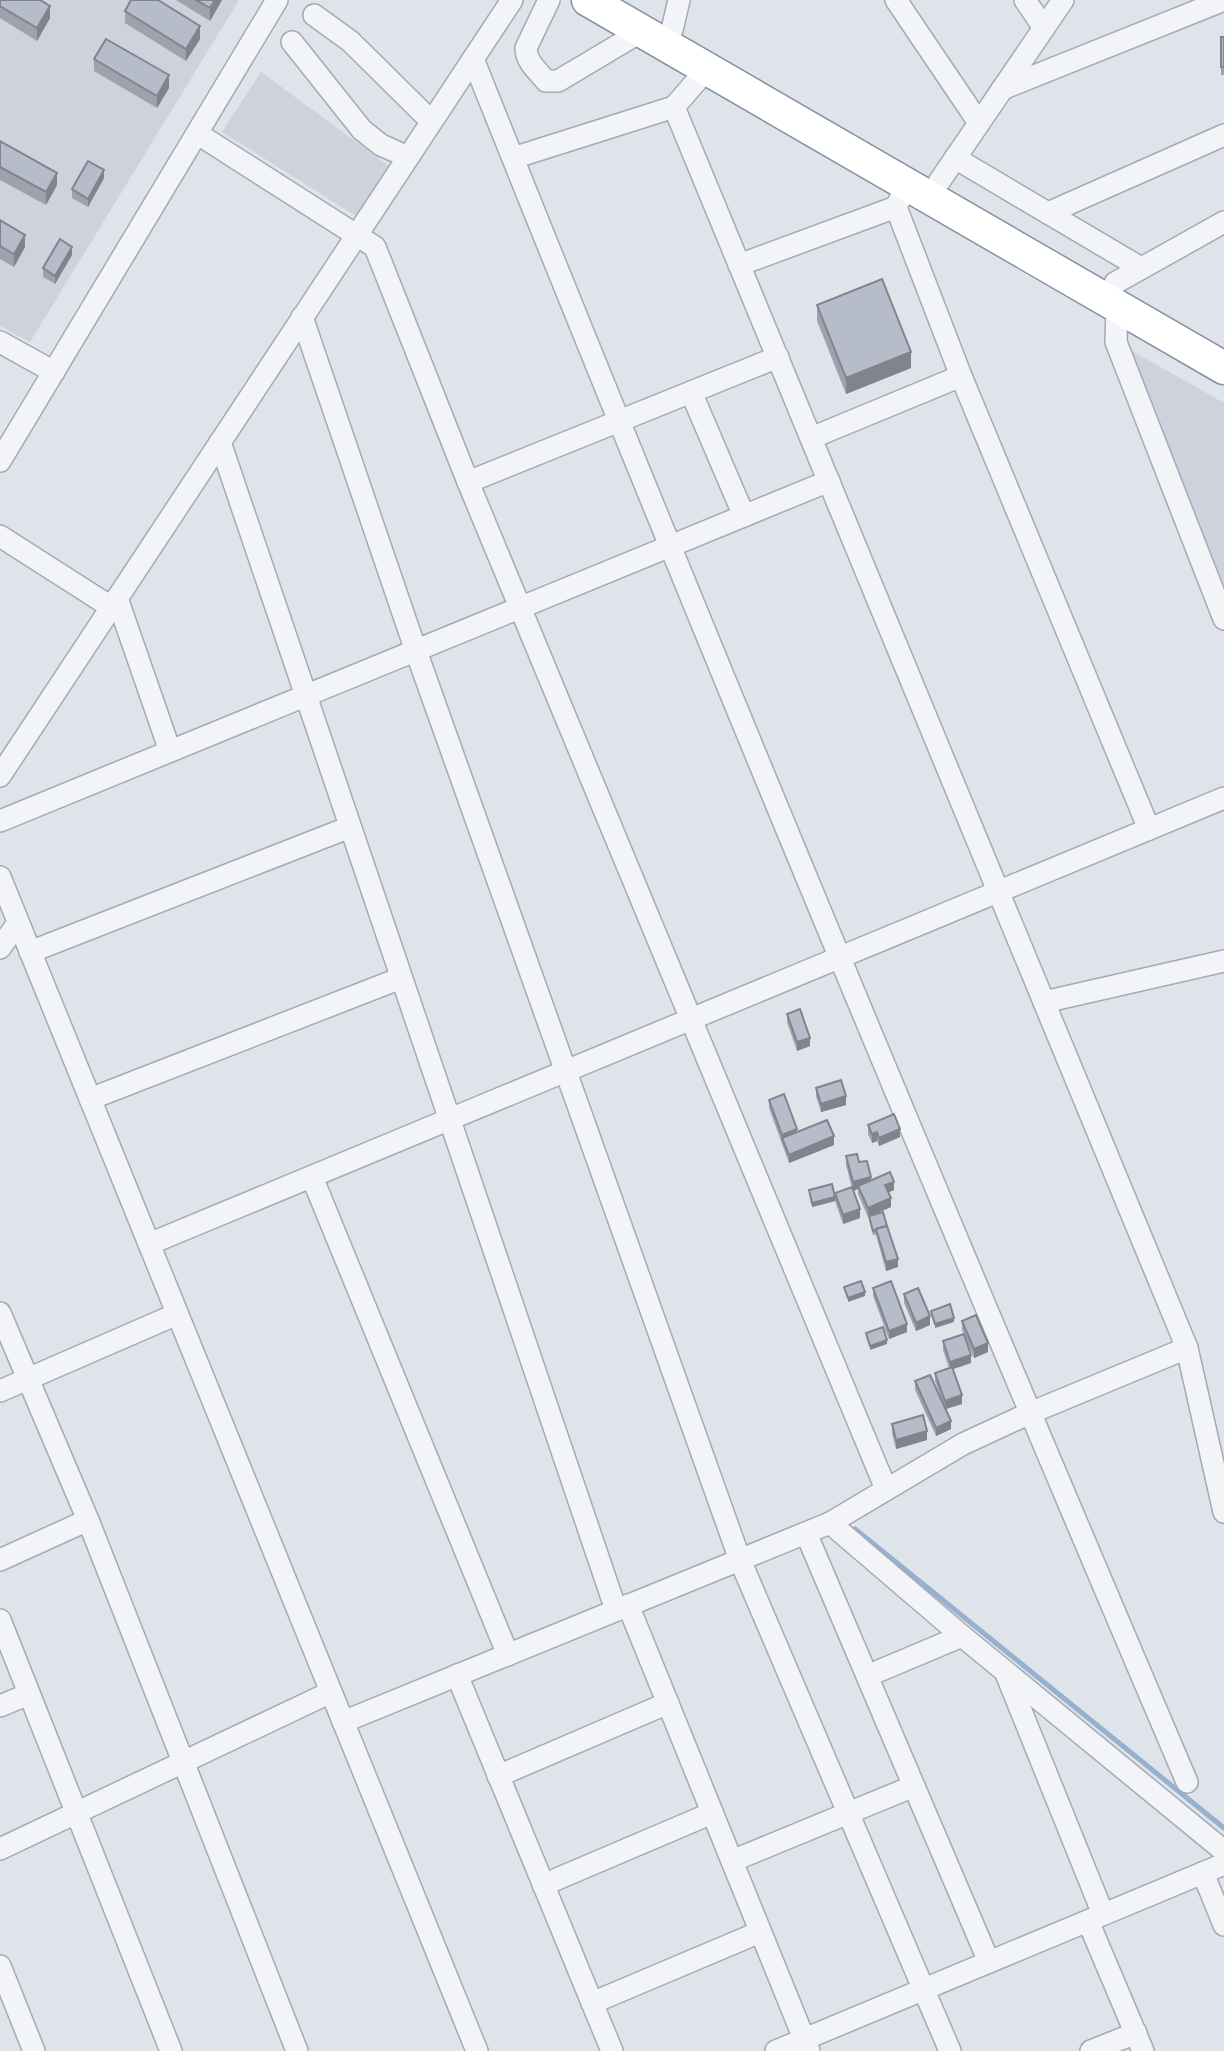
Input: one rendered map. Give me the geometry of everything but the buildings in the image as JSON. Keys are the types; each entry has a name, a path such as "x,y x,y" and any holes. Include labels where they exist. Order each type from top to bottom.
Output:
{"highway":[{"path":"588,0 664,20 707,69 902,195 1124,286 1224,368"},
{"path":"620,0 664,20 947,170 1124,286 1224,345"}],"street":[{"path":"0,461 278,0"},
{"path":"0,776 512,0"},
{"path":"549,0 526,48 528,60 546,81 558,81 664,20"},
{"path":"896,0 979,123"},
{"path":"1025,0 1044,28"},
{"path":"1063,0 947,170 1048,213 1124,286"},
{"path":"1002,89 1224,0"},
{"path":"314,15 350,41 431,121"},
{"path":"292,42 362,130 381,145 408,157"},
{"path":"473,59 618,421 1030,1413 1187,1782"},
{"path":"513,158 674,107 707,69"},
{"path":"674,107 1187,1348 1224,1512"},
{"path":"198,134 375,247 468,482 886,1489"},
{"path":"1048,213 1224,135"},
{"path":"739,265 902,195 961,376 1149,829"},
{"path":"1224,222 1124,286 1116,342 1224,619"},
{"path":"302,317 416,651 740,1560 950,2051"},
{"path":"0,342 54,372"},
{"path":"468,482 778,358"},
{"path":"811,438 961,376"},
{"path":"691,392 744,516"},
{"path":"220,442 449,1121 622,1608 668,1703 806,2045"},
{"path":"0,821 829,481"},
{"path":"0,536 114,603 170,751"},
{"path":"149,1244 1224,798"},
{"path":"30,952 350,827"},
{"path":"0,877 477,2051"},
{"path":"0,948 18,923"},
{"path":"1044,1002 1224,961"},
{"path":"90,1099 401,978"},
{"path":"312,1177 508,1655"},
{"path":"0,1313 88,1520 298,2051"},
{"path":"0,1391 177,1314"},
{"path":"343,1722 830,1523 963,1444 1030,1413 1187,1348"},
{"path":"0,1560 88,1520"},
{"path":"830,1523 962,1636 1224,1851"},
{"path":"806,1533 989,1962"},
{"path":"0,1620 170,2051"},
{"path":"867,1675 962,1636"},
{"path":"1006,1672 1140,2042 1091,2051"},
{"path":"457,1675 612,2051"},
{"path":"0,1849 331,1692"},
{"path":"0,1706 29,1694"},
{"path":"498,1776 668,1703"},
{"path":"732,1861 914,1786"},
{"path":"544,1885 712,1813"},
{"path":"776,2051 806,2045 924,1989 1224,1864"},
{"path":"1203,1873 1224,1925"},
{"path":"592,2003 760,1932"},
{"path":"0,1966 34,2051"}],"shaded area":[{"path":"0,0 239,0 30,342 0,326"},
{"path":"261,72 390,167 356,216 222,132"},
{"path":"1127,348 1224,403 1224,589"}],"waterway":[{"path":"855,1529 1224,1828"}]}
